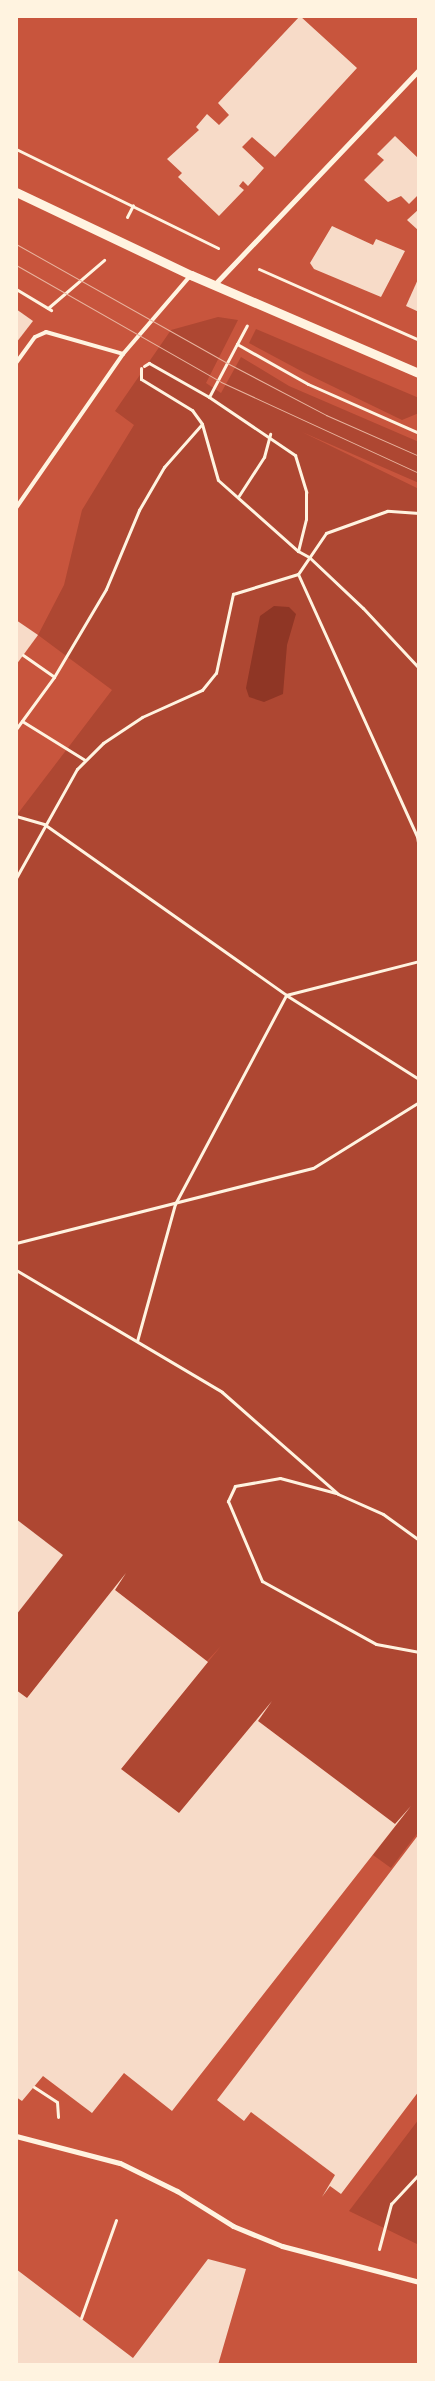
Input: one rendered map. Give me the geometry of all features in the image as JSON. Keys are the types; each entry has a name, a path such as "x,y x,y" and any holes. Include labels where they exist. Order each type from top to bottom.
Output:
{"street":[{"path":"214,285 419,70"},
{"path":"16,192 191,275 419,373"},
{"path":"16,2136 120,2163 177,2191 233,2226 282,2246 419,2282"}],"lane":[{"path":"16,508 123,354 191,275"},
{"path":"16,363 35,337 46,332 123,354"}],"path":[{"path":"48,308 100,267 133,205"},
{"path":"16,289 55,312"},
{"path":"209,397 237,344 308,384 419,433"},
{"path":"123,354 141,368"},
{"path":"141,368 149,363 270,434 295,455 303,475 306,519 298,552"},
{"path":"141,368 141,378 192,410 202,424 218,480 298,552 309,557 419,668"},
{"path":"16,729 54,677 106,589 139,510 159,476 202,424"},
{"path":"238,498 264,457 270,434"},
{"path":"16,878 44,824 85,761 142,717 202,690 216,673 233,594 298,574 326,533 353,521 387,511 419,513"},
{"path":"298,574 417,836 419,849"},
{"path":"23,655 54,677"},
{"path":"22,721 85,761"},
{"path":"16,816 44,824 286,995 419,1079"},
{"path":"137,1341 175,1204 286,995 419,961"},
{"path":"16,1243 313,1168 419,1102"},
{"path":"16,1270 222,1392 338,1494"},
{"path":"419,1540 383,1514 338,1494 280,1478 235,1486 228,1501 262,1581 376,1644 419,1652"},
{"path":"34,2087 57,2102 58,2117"},
{"path":"378,2252 391,2204 419,2174"},
{"path":"81,2318 116,2220"}],"shaded area":[{"path":"218,317 238,320 206,383 221,393 241,357 289,386 419,442 419,483 302,432 419,489 419,1831 391,1868 373,1855 411,1806 395,1824 258,1721 272,1701 179,1813 121,1769 221,1646 207,1661 115,1590 126,1573 27,1698 16,1690 16,816 112,690 38,635 64,585 82,510 134,425 115,411 171,330"},
{"path":"256,329 419,398 419,413 402,420 303,372 249,343"},
{"path":"274,606 289,607 296,614 287,645 283,694 264,702 249,697 246,688 260,616"},
{"path":"419,2119 419,2245 349,2211"}],"building":[{"path":"300,16 357,68 275,157 252,137 242,147 264,168 248,186 243,181 239,186 244,190 219,216 178,177 182,173 167,159 199,130 196,127 207,114 219,125 229,115 218,103"},
{"path":"395,136 419,159 419,194 409,204 401,196 388,202 364,180 384,160 377,154"},
{"path":"419,209 419,231 407,220"},
{"path":"332,226 373,245 376,239 405,251 381,297 314,269 310,263"},
{"path":"419,277 419,312 406,306"},
{"path":"16,309 33,321 16,343"},
{"path":"16,620 38,635 16,665"},
{"path":"16,1519 63,1555 16,1615"},
{"path":"126,1573 115,1590 208,1662 121,1769 179,1813 272,1701 258,1721 395,1824 411,1806 172,2111 124,2073 92,2113 43,2076 22,2101 16,2097 16,1690 27,1698"},
{"path":"419,1834 419,2091 341,2194 330,2186 322,2197 335,2175 251,2112 244,2121 217,2100"},
{"path":"208,2259 246,2269 218,2365 16,2365 16,2269 133,2358"}],"tram line":[{"path":"16,244 229,364 326,415 419,456"},
{"path":"16,265 221,382 419,473"}]}
